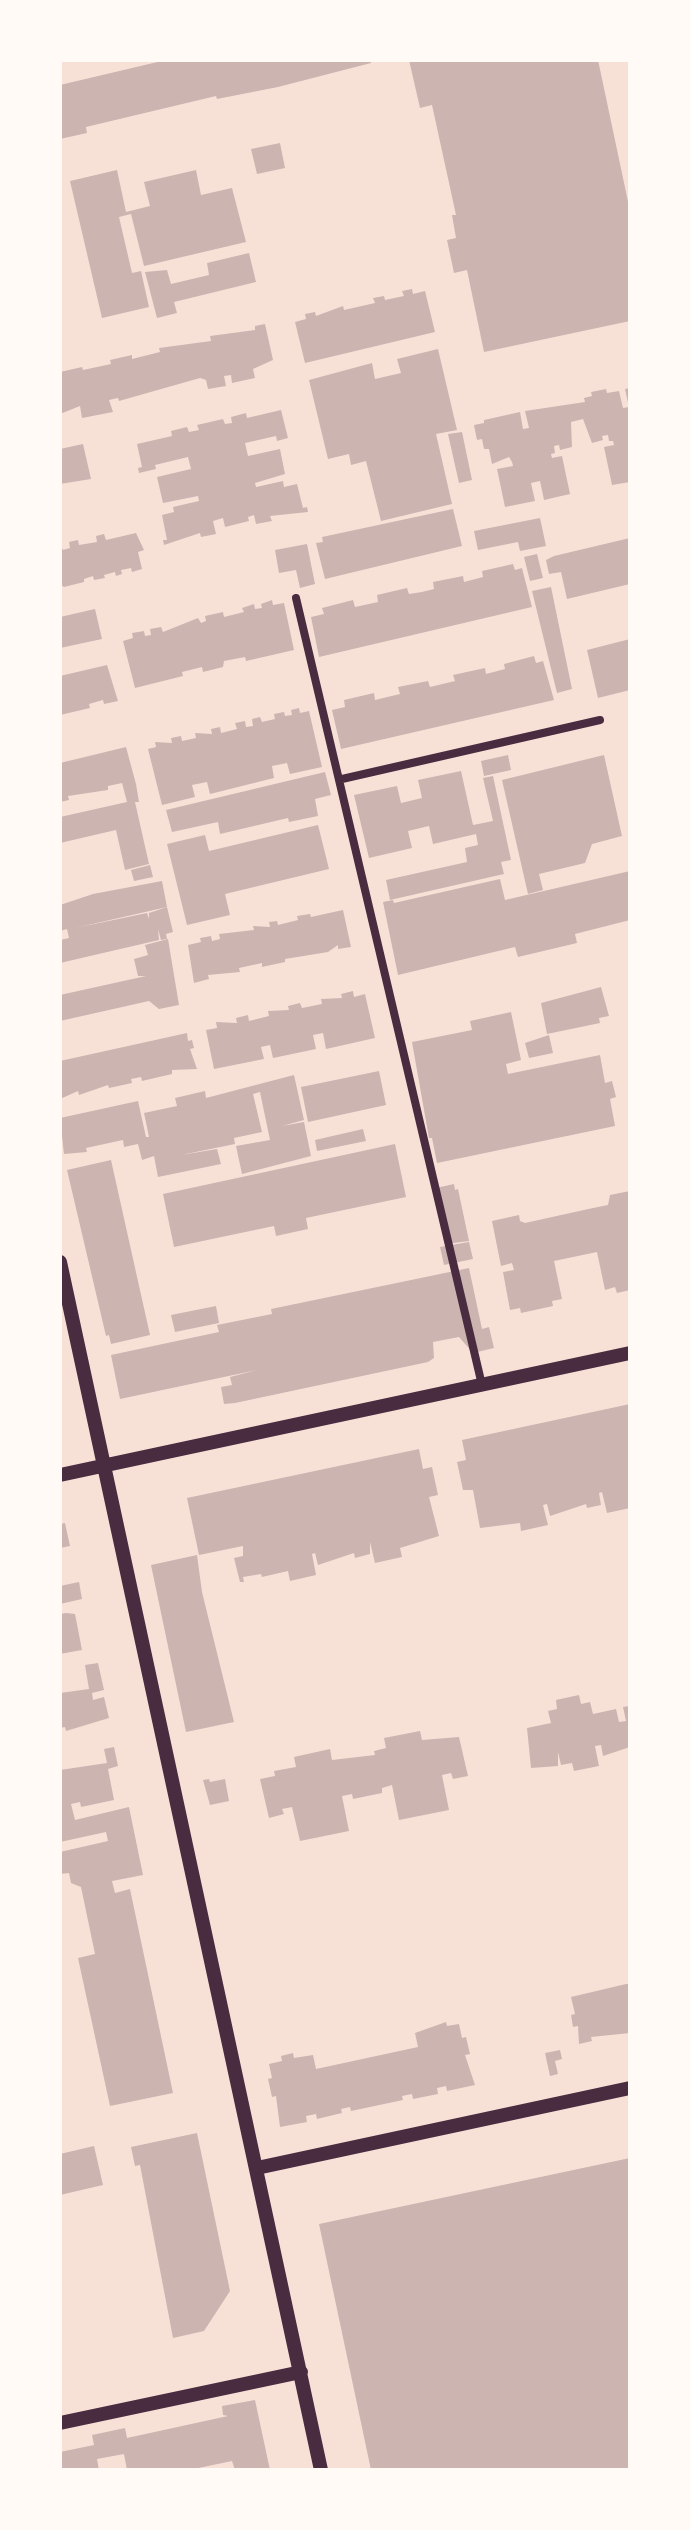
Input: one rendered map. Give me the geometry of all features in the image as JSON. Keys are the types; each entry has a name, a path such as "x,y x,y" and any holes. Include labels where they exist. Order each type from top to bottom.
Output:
{"street":[{"path":"296,598 342,779 482,1385"},
{"path":"342,779 600,720"},
{"path":"60,1262 321,2470"},
{"path":"60,1475 630,1353"},
{"path":"257,2168 630,2088"},
{"path":"60,2423 301,2372"}],"building":[{"path":"166,60 371,60 371,63 278,87 217,99 216,96 86,127 87,133 60,139 60,85"},
{"path":"409,60 598,60 630,211 630,321 484,352 467,270 454,273 447,240 456,238 452,215 456,215 432,105 420,108"},
{"path":"280,143 285,168 257,174 251,149"},
{"path":"117,170 126,212 150,206 144,182 196,170 201,195 232,188 246,242 144,266 131,214 119,217 132,273 141,271 149,307 102,318 70,181"},
{"path":"249,253 256,282 174,302 177,313 157,318 145,272 167,270 171,284 209,275 207,263"},
{"path":"412,289 413,294 425,291 435,332 305,363 295,322 306,319 305,314 315,312 316,316 343,306 344,310 375,303 373,298 384,296 385,300 404,296 402,291"},
{"path":"265,324 273,360 253,369 255,378 232,383 231,375 224,376 226,386 208,389 206,380 200,378 119,401 118,398 109,400 113,412 82,418 80,406 60,414 60,372 111,364 110,360 132,355 132,359 160,352 159,348 211,341 210,336 255,330 255,326"},
{"path":"438,349 457,430 436,434 452,504 381,521 366,461 351,465 349,454 328,459 309,380 372,363 375,379 401,373 397,359"},
{"path":"630,388 630,482 612,485 604,447 614,445 613,441 609,441 608,435 592,443 583,419 571,422 572,447 560,450 559,445 554,446 555,453 551,454 552,458 562,456 570,494 544,500 540,481 531,483 535,501 505,507 497,469 513,466 512,462 509,457 492,464 489,449 484,449 482,439 477,440 474,425 520,412 523,429 529,428 525,411 585,402 584,398 592,396 591,392 606,389 607,393 619,391 623,408 629,407 625,389"},
{"path":"281,410 288,438 277,441 276,436 245,443 248,456 280,449 285,474 255,483 256,487 283,481 284,487 297,484 303,508 307,507 308,512 270,516 272,521 256,524 254,515 248,517 249,521 225,527 223,518 213,521 216,534 201,537 200,533 164,545 163,540 167,540 162,515 174,512 173,507 199,501 198,496 163,503 157,477 191,469 188,457 155,465 156,469 139,473 138,468 142,467 137,444 172,436 171,431 187,427 189,432 199,430 197,425 223,419 225,424 232,423 231,417 246,413 247,418"},
{"path":"462,432 472,480 459,483 448,434"},
{"path":"83,444 91,479 60,484 60,449"},
{"path":"453,509 462,546 325,579 316,543 323,542 322,537"},
{"path":"540,518 546,546 520,551 518,542 478,550 474,531"},
{"path":"136,533 144,550 138,552 142,569 132,572 131,568 121,570 122,574 116,576 115,572 94,580 93,576 84,579 84,582 64,587 60,584 60,543 63,550 70,548 69,542 78,540 79,545 97,542 96,536 104,534 106,540"},
{"path":"630,538 630,584 567,599 561,572 549,574 546,560 554,556"},
{"path":"307,544 315,584 300,588 296,570 279,573 275,550"},
{"path":"537,554 543,578 530,581 524,557"},
{"path":"513,564 515,570 522,568 532,607 319,657 311,617 324,614 322,608 353,600 355,607 378,602 377,595 407,588 409,594 422,592 434,589 433,582 463,576 464,582 483,577 482,571"},
{"path":"551,587 572,689 557,693 532,591"},
{"path":"272,600 273,605 284,603 294,650 246,661 245,657 224,661 223,667 203,672 202,667 182,672 183,676 135,688 123,641 133,638 132,633 144,631 145,636 151,635 150,629 161,627 163,632 198,618 201,623 206,621 205,616 223,612 224,617 244,612 242,608 254,604 255,609 262,608 261,604"},
{"path":"95,609 102,639 60,648 60,617"},
{"path":"630,639 630,690 598,698 587,650"},
{"path":"534,656 536,663 543,661 554,700 341,749 332,710 345,707 344,700 374,693 375,700 400,694 398,687 428,681 430,687 455,681 453,675 485,668 486,674 505,669 504,664"},
{"path":"107,665 118,701 104,704 103,700 89,704 90,708 60,715 60,676"},
{"path":"299,708 300,713 309,711 322,767 290,774 287,763 272,766 274,778 210,794 207,782 192,785 195,797 162,805 148,749 156,747 155,742 172,743 171,738 181,736 182,741 196,738 195,733 212,734 211,729 220,727 221,733 237,729 235,723 245,721 246,727 253,726 252,719 260,717 262,722 275,719 274,714 284,712 285,716 292,715 291,710"},
{"path":"126,747 136,784 139,802 135,802 149,864 125,870 116,830 60,843 60,817 127,802 122,783 108,786 108,790 68,796 69,800 60,802 60,763"},
{"path":"508,755 511,770 484,776 481,761"},
{"path":"604,755 622,836 592,844 585,863 539,874 543,890 528,894 502,780"},
{"path":"461,771 473,825 493,821 483,778 493,776 511,860 501,862 504,874 390,900 386,880 467,862 465,848 478,845 476,834 433,844 429,826 408,831 412,848 369,858 354,795 397,786 401,803 422,798 418,780"},
{"path":"325,772 331,795 315,799 318,816 289,822 288,818 220,834 218,822 172,832 166,810"},
{"path":"318,825 329,869 225,894 230,915 187,925 167,844 205,835 209,851"},
{"path":"150,865 153,877 134,881 131,870"},
{"path":"630,871 630,920 575,934 577,943 518,957 515,947 398,975 383,902 393,900 394,903 500,879 505,900"},
{"path":"162,881 173,932 166,934 167,939 161,940 158,929 159,940 60,963 60,940 69,938 67,929 60,931 60,905 93,894","holes":["167,907 149,913 149,919 147,913 75,928"]},
{"path":"343,910 351,947 338,949 338,945 328,952 285,959 285,962 262,967 262,963 239,968 240,972 208,975 209,979 194,983 188,945 201,942 200,938 211,936 212,941 220,939 219,934 254,930 253,926 270,927 269,922 277,921 278,925 298,920 297,916 310,914 311,917"},
{"path":"168,939 179,1005 159,1009 149,1001 60,1021 60,995 146,976 138,976 134,959 148,955 145,945"},
{"path":"601,987 609,1016 599,1018 600,1023 547,1034 541,1003"},
{"path":"353,991 354,997 365,994 375,1038 326,1049 323,1033 313,1035 316,1049 273,1058 270,1045 261,1047 264,1059 214,1069 206,1030 217,1028 216,1022 237,1023 236,1018 248,1015 249,1021 269,1016 268,1011 289,1010 288,1006 300,1003 302,1008 322,1004 321,999 342,998 341,994"},
{"path":"511,1012 521,1060 506,1064 508,1074 600,1055 605,1083 612,1081 616,1097 610,1099 615,1126 437,1163 432,1138 429,1138 412,1042 472,1030 470,1021"},
{"path":"187,1033 188,1041 192,1040 194,1048 190,1049 197,1069 172,1070 172,1074 142,1081 141,1077 131,1079 132,1083 109,1088 108,1085 79,1095 78,1091 60,1099 60,1061"},
{"path":"549,1035 553,1053 529,1058 525,1043"},
{"path":"379,1071 386,1105 308,1122 301,1087"},
{"path":"294,1075 304,1120 282,1126 304,1122 311,1156 242,1174 236,1146 270,1140 260,1092 253,1094 262,1132 234,1138 235,1144 181,1155 217,1149 221,1164 158,1177 154,1156 142,1160 138,1144 124,1147 123,1140 86,1148 87,1152 64,1154 60,1118 138,1101 146,1137 149,1137 144,1113 177,1106 175,1098 205,1091 206,1098"},
{"path":"363,1129 366,1141 317,1151 315,1140"},
{"path":"395,1144 406,1197 306,1218 308,1229 276,1236 274,1226 174,1247 163,1194"},
{"path":"111,1160 150,1335 111,1344 109,1335 106,1336 67,1170"},
{"path":"454,1184 455,1190 458,1189 469,1241 445,1244 436,1188"},
{"path":"630,1191 630,1290 617,1293 615,1287 605,1290 597,1252 554,1261 562,1299 552,1301 553,1306 521,1313 520,1308 510,1310 503,1272 514,1270 512,1263 501,1266 492,1221 519,1215 520,1221 525,1223 608,1205 610,1195"},
{"path":"469,1242 473,1259 444,1265 440,1247"},
{"path":"469,1268 482,1329 489,1327 494,1348 473,1353 459,1337 433,1342 434,1358 428,1362 235,1403 224,1404 221,1387 232,1385 230,1377 257,1370 120,1399 111,1355 219,1332 217,1325 272,1314 271,1309"},
{"path":"216,1306 219,1323 175,1332 171,1315"},
{"path":"630,1404 630,1508 607,1513 602,1492 599,1493 601,1505 587,1508 586,1504 550,1516 547,1504 543,1505 548,1525 521,1531 520,1523 480,1528 473,1490 463,1490 457,1462 466,1460 462,1440"},
{"path":"419,1449 423,1469 432,1467 438,1495 429,1497 439,1536 400,1548 402,1557 375,1563 370,1542 370,1554 355,1558 354,1553 318,1565 315,1553 312,1554 316,1575 290,1581 288,1571 262,1577 261,1574 243,1577 244,1582 240,1582 234,1558 243,1556 243,1546 199,1555 187,1498"},
{"path":"65,1523 70,1546 60,1548 60,1524"},
{"path":"197,1555 202,1592 234,1722 186,1732 151,1565"},
{"path":"79,1582 82,1599 60,1604 60,1586"},
{"path":"60,1614 75,1614 82,1650 60,1654"},
{"path":"98,1663 104,1690 92,1693 93,1700 104,1697 109,1718 66,1731 65,1727 60,1728 60,1693 89,1689 85,1665"},
{"path":"579,1695 581,1704 590,1702 593,1714 616,1709 619,1722 626,1721 623,1707 630,1706 630,1747 603,1756 601,1745 595,1746 599,1766 574,1771 572,1763 561,1765 558,1752 558,1766 531,1768 527,1728 551,1723 548,1711 557,1709 556,1700"},
{"path":"420,1731 422,1740 459,1737 468,1776 453,1779 451,1773 442,1775 449,1810 399,1820 392,1785 382,1788 382,1793 353,1799 352,1794 342,1796 349,1831 300,1841 292,1807 282,1809 284,1814 269,1818 260,1779 275,1776 274,1771 296,1767 294,1757 330,1749 332,1760 375,1755 374,1751 386,1748 384,1738"},
{"path":"114,1747 118,1766 108,1769 114,1800 81,1807 80,1802 71,1804 75,1820 129,1807 143,1875 112,1881 115,1893 130,1889 173,2093 110,2106 78,1958 95,1954 81,1887 71,1883 69,1873 60,1874 60,1852 108,1841 106,1832 60,1842 60,1770 107,1763 104,1749"},
{"path":"209,1779 210,1782 225,1779 229,1801 210,1805 203,1780"},
{"path":"630,1984 630,2033 591,2037 592,2041 579,2044 578,2026 573,2027 571,2015 575,2014 571,1997"},
{"path":"446,2022 447,2026 459,2024 462,2038 466,2037 470,2054 465,2055 475,2085 447,2091 446,2086 437,2088 438,2094 413,2099 412,2094 402,2096 403,2100 351,2111 350,2107 341,2109 342,2113 317,2119 316,2114 306,2116 307,2122 280,2127 276,2096 272,2097 268,2079 272,2078 269,2064 282,2061 281,2056 293,2053 294,2058 313,2055 316,2069 418,2047 415,2033"},
{"path":"560,2050 562,2059 555,2061 558,2074 550,2076 545,2053"},
{"path":"197,2133 230,2291 204,2331 173,2338 140,2165 135,2166 131,2147"},
{"path":"94,2146 103,2185 60,2195 60,2154"},
{"path":"630,2158 630,2470 371,2470 319,2224"},
{"path":"255,2400 270,2470 235,2470 232,2461 189,2470 127,2470 124,2454 97,2459 99,2470 60,2470 60,2452 94,2445 92,2435 125,2428 127,2438 228,2416 223,2415 222,2406"}]}
